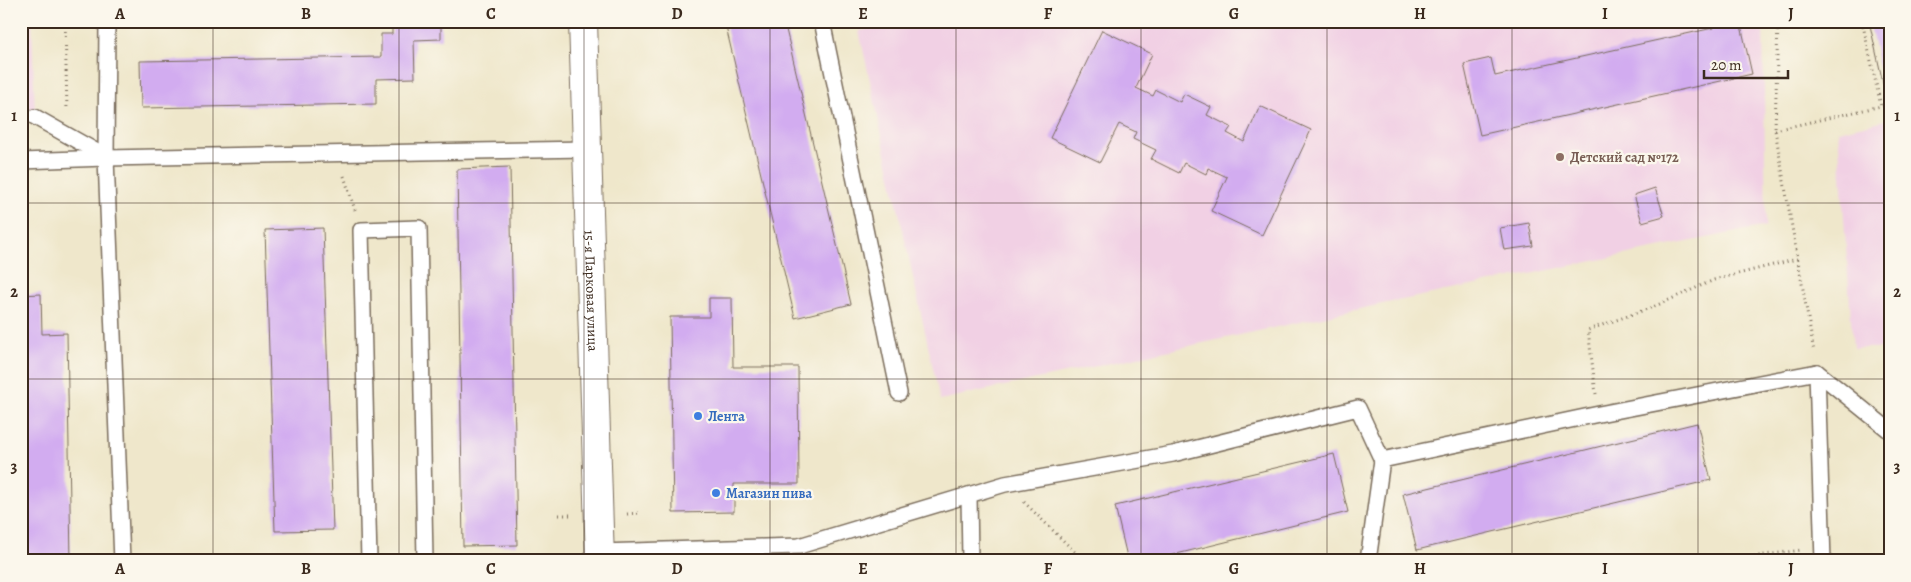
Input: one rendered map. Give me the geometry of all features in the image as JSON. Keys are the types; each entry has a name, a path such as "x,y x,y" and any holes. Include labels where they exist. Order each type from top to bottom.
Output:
{"street":[{"name":"15-я Парковая улица","path":"583,21 600,557"}],"lane":[{"path":"107,21 106,158 122,561"},
{"path":"822,21 899,393"},
{"path":"35,117 106,158"},
{"path":"21,161 587,149"},
{"path":"369,561 361,230 418,228 424,561"},
{"path":"1817,372 1823,554"},
{"path":"1382,460 1599,414 1817,372 1890,431"},
{"path":"600,557 799,546 1005,484 1173,454 1358,408 1382,460 1368,561"},
{"path":"969,495 970,561"}],"path":[{"path":"66,21 68,135"},
{"path":"1778,21 1775,130 1817,372"},
{"path":"1862,21 1881,106"},
{"path":"1775,130 1890,104"},
{"path":"337,153 361,230"},
{"path":"1599,414 1588,330 1653,307 1714,280 1797,259"},
{"path":"1005,484 1084,561"},
{"path":"1719,561 1823,554"}],"shaded area":[{"path":"21,21 32,21 35,117 21,117"},
{"path":"905,21 1763,21 1766,226 1387,303 940,400 859,31"},
{"path":"1890,119 1890,348 1853,348 1838,131"}],"building":[{"path":"392,21 441,21 441,39 414,40 415,78 376,79 376,104 141,108 140,61 381,57 381,34 392,34"},
{"path":"734,21 784,21 851,304 795,318 725,23"},
{"path":"1711,21 1740,21 1752,74 1480,135 1464,64 1491,58 1495,76 1713,28"},
{"path":"1869,21 1890,21 1890,91 1885,92"},
{"path":"1102,30 1152,54 1136,88 1153,96 1156,90 1180,102 1184,94 1211,107 1207,115 1231,127 1227,133 1244,142 1260,106 1311,130 1262,235 1211,211 1227,177 1208,168 1206,174 1184,163 1179,173 1151,159 1156,150 1133,139 1136,132 1119,124 1100,162 1050,138"},
{"path":"510,167 517,545 463,546 457,169"},
{"path":"1655,188 1664,216 1642,222 1634,195"},
{"path":"1529,223 1533,246 1504,250 1500,228"},
{"path":"323,228 333,530 275,531 265,230"},
{"path":"41,294 42,334 67,333 71,561 25,561 21,295"},
{"path":"709,298 732,298 733,367 798,367 799,484 734,484 734,512 673,513 670,317 709,317"},
{"path":"1697,423 1711,480 1417,550 1403,494"},
{"path":"1334,454 1348,512 1148,561 1128,561 1115,506"}],"place":[{"name":"Детский сад №172","path":"1560,157"},
{"name":"Лента","path":"698,416"},
{"name":"Магазин пива","path":"716,493"}]}
